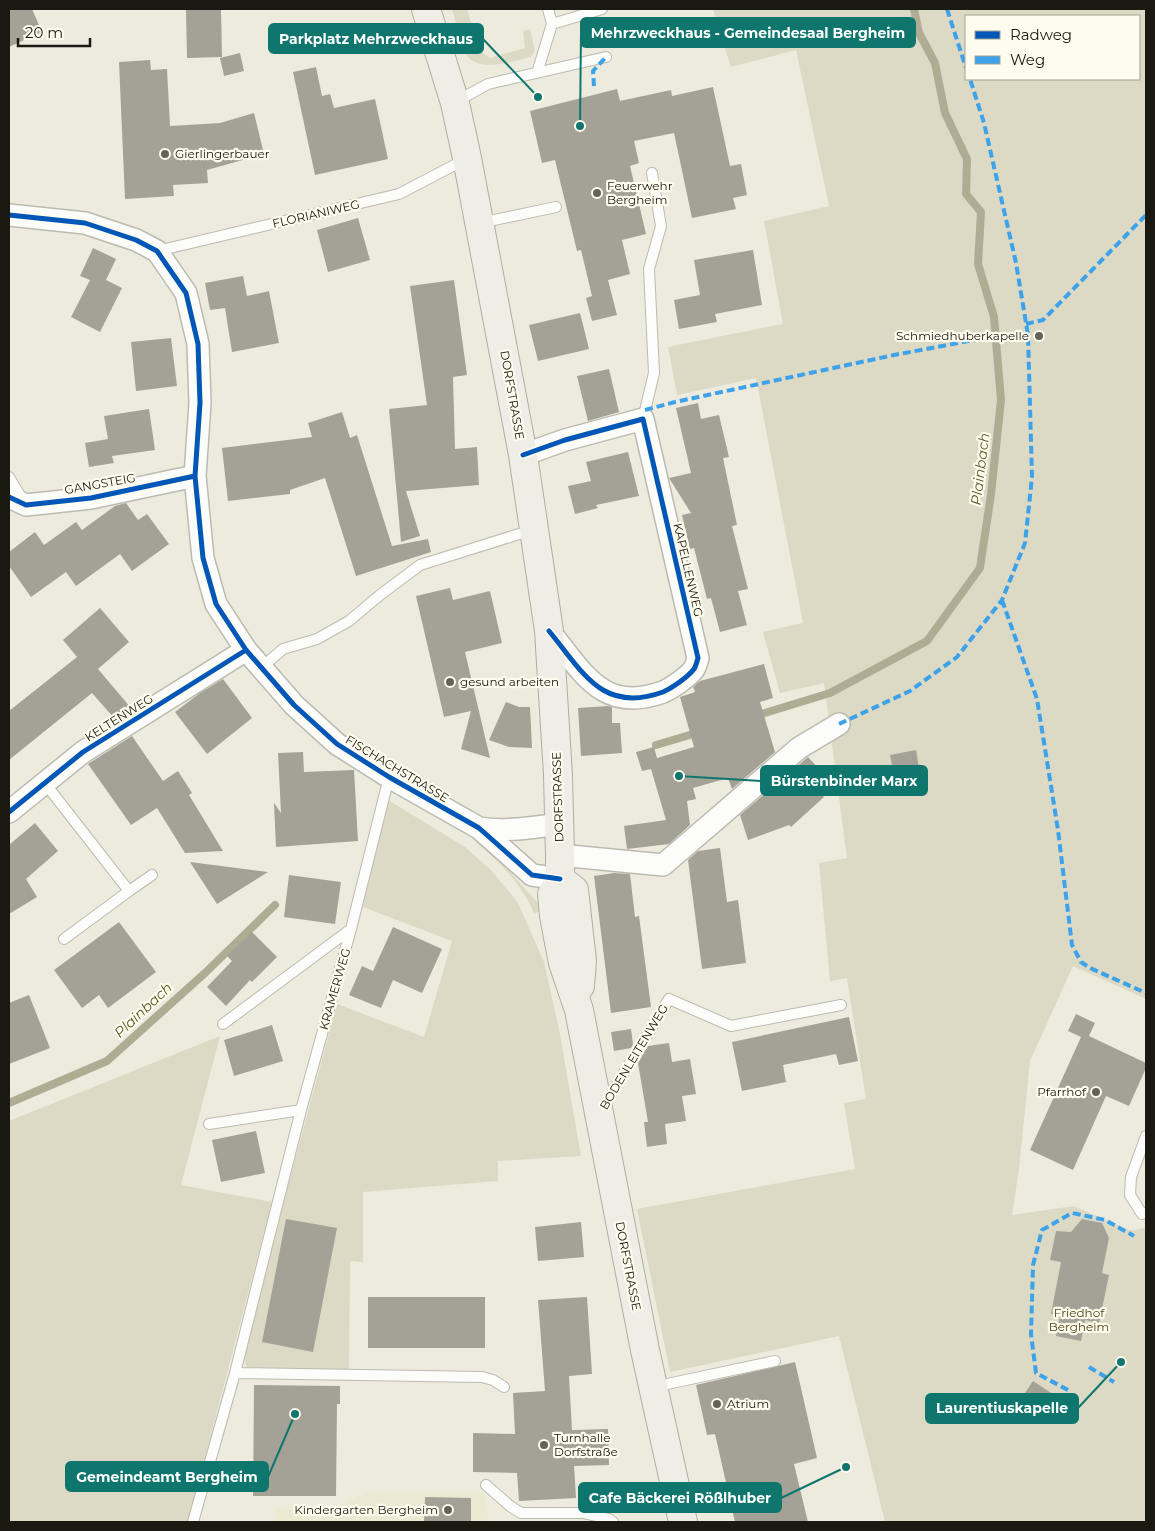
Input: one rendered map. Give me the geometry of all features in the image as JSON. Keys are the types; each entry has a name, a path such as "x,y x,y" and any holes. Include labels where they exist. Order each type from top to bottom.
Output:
{"main road":[{"name":"DORFSTRASSE","path":"426,9 454,103 467,158 522,454 549,631 558,775 560,867 574,890 582,961 580,1010 653,1387 683,1522"}],"street":[{"name":"FISCHACHSTRASSE","path":"9,215 85,224 136,240 158,251 186,293 198,344 200,403 194,476 202,558 216,604 246,650 261,668 294,706 337,744 389,777 479,828 532,875 560,867"},
{"path":"522,454 565,440 643,419"},
{"name":"KAPELLENWEG","path":"549,631 595,686 618,698 646,698 672,688 694,669 698,658 643,419"},
{"name":"GANGSTEIG","path":"17,501 91,498 194,476"},
{"name":"KELTENWEG","path":"9,812 83,752 246,650"},
{"path":"560,867 663,865 799,748 839,724"},
{"name":"FISCHACHSTRASSE","path":"479,828 496,831 516,830 559,824"}],"lane":[{"path":"537,73 552,24 548,9"},
{"path":"552,24 602,9"},
{"path":"454,103 488,84 606,57"},
{"name":"FLORIANIWEG","path":"158,251 399,194 467,158"},
{"path":"643,419 654,372 649,269 661,226 652,174"},
{"path":"480,223 556,207"},
{"path":"9,477 17,501"},
{"path":"261,668 283,649 317,639 349,621 420,564 533,530"},
{"name":"KRAMERWEG","path":"193,1522 235,1373 301,1110 351,929 389,777"},
{"path":"44,782 129,891"},
{"path":"64,939 152,875"},
{"path":"222,1024 351,929"},
{"name":"BODENLEITENWEG","path":"599,1115 669,999 731,1026 841,1005"},
{"path":"209,1124 301,1110"},
{"path":"1146,1136 1131,1177 1130,1195 1142,1214 1146,1213"},
{"path":"653,1387 775,1361"},
{"path":"235,1373 482,1377 493,1380 504,1387"},
{"path":"486,1485 521,1514 583,1513 609,1519 613,1522"}],"shaded area":[{"path":"370,1491 484,1492 489,1522 275,1522 276,1507 335,1508"}],"green space":[{"path":"452,9 467,9 480,51 490,58 525,48 523,31 530,29 535,50 531,57 506,63 487,65 471,60 464,49"},
{"name":"Friedhof Bergheim","path":"713,9 1146,9 1146,999 1073,966 1030,1061 1019,1169 1012,1215 1074,1206 1129,1230 1146,1227 1146,1522 885,1522 839,1336 670,1372 637,1209 855,1169 844,1103 866,1099 847,978 830,981 819,863 847,858 824,683 780,693 763,632 803,623 756,378 677,395 668,347 783,324 764,221 829,206 796,50 731,67"},
{"path":"388,800 465,847 491,870 518,903 544,962 559,1029 581,1156 498,1161 498,1181 363,1192 363,1262 350,1261 349,1370 246,1367 244,1357 337,1004 424,1037 452,941 363,907"},
{"path":"478,840 503,864 545,911 534,913 524,893 502,866 477,843 476,841"},
{"path":"220,1036 181,1185 272,1202 188,1522 9,1522 9,1121"}],"building":[{"path":"9,9 32,9 42,32 9,47"},
{"path":"186,9 221,9 222,57 187,58"},
{"path":"240,53 244,71 224,76 220,58"},
{"name":"Gierlingerbauer","path":"150,60 151,70 167,69 170,126 220,123 254,113 264,154 207,170 208,183 173,185 174,196 125,199 119,62"},
{"path":"316,67 322,96 330,94 334,108 375,99 388,159 315,175 293,72"},
{"path":"713,87 730,166 741,164 747,195 733,198 736,209 692,218 674,133 634,141 639,163 630,166 646,234 622,240 630,274 608,280 617,315 592,321 586,298 592,296 581,250 577,251 555,160 542,163 530,111 617,89 620,101 671,90 672,96"},
{"path":"358,218 370,260 328,272 317,230"},
{"path":"93,248 116,259 106,280 122,288 100,332 71,317 90,280 80,276"},
{"path":"753,250 762,305 715,314 717,322 679,329 674,300 700,295 694,260"},
{"path":"243,276 247,296 269,291 279,343 232,352 225,308 210,310 205,283"},
{"path":"454,280 467,375 453,377 455,449 477,447 479,485 406,491 420,536 401,542 389,409 427,405 410,286"},
{"path":"580,313 589,349 538,361 529,325"},
{"path":"171,338 177,386 136,391 131,342"},
{"path":"609,369 619,412 588,421 577,376"},
{"path":"698,403 701,419 719,415 729,457 723,458 737,525 732,526 748,589 738,591 747,625 720,632 711,598 707,599 694,548 690,549 682,515 691,513 669,478 691,473 676,408"},
{"path":"149,409 155,450 112,456 114,463 89,467 85,443 108,439 104,416"},
{"path":"342,412 350,438 357,435 392,546 428,539 431,552 356,576 325,478 290,490 290,494 228,501 222,448 312,437 308,423"},
{"path":"628,452 639,496 596,505 598,508 575,514 568,486 591,481 586,462"},
{"path":"126,503 138,520 147,514 169,544 132,571 120,554 76,586 66,572 31,597 9,566 9,552 35,532 44,545 76,522 82,530 115,506"},
{"path":"450,588 453,600 490,591 502,643 465,652 490,758 461,749 471,711 444,717 416,596"},
{"path":"100,608 129,642 98,669 131,708 114,718 92,693 9,760 9,711 77,657 63,640"},
{"path":"764,664 773,698 760,702 775,752 732,789 728,778 693,788 696,799 687,801 690,825 669,844 627,849 624,826 666,820 651,769 642,771 636,752 654,747 657,758 694,747 680,697 695,692 693,687 700,681"},
{"path":"223,679 252,718 207,754 175,712"},
{"path":"506,702 519,707 530,707 532,748 509,747 489,740"},
{"path":"612,707 612,723 620,723 622,753 581,756 578,708"},
{"path":"132,736 163,781 178,771 192,793 189,795 223,851 185,853 157,808 131,825 88,764"},
{"path":"916,750 922,785 897,789 890,755"},
{"path":"303,752 304,772 354,770 358,841 276,847 274,803 281,813 278,753"},
{"path":"808,757 820,770 808,780 824,797 791,827 789,825 748,840 740,815"},
{"path":"35,823 58,851 26,879 37,897 9,914 9,845"},
{"path":"720,848 727,902 738,900 746,963 702,969 688,860 698,851"},
{"path":"190,862 268,872 217,904"},
{"path":"614,873 630,874 635,917 639,916 651,1007 611,1013 594,876"},
{"path":"289,875 341,882 335,924 284,917"},
{"path":"119,922 156,972 108,1008 99,995 82,1008 54,970"},
{"path":"393,927 442,949 422,993 393,980 381,1008 349,995 362,966 373,971"},
{"path":"252,932 277,957 252,982 250,980 226,1006 207,987 232,961 227,956"},
{"path":"29,995 50,1048 9,1064 9,1003"},
{"name":"Pfarrhof","path":"1076,1014 1095,1023 1089,1036 1146,1063 1146,1068 1129,1106 1106,1096 1073,1170 1030,1150 1081,1037 1068,1031"},
{"path":"849,1017 858,1061 839,1065 836,1054 783,1065 786,1082 742,1091 732,1042"},
{"path":"272,1025 283,1061 234,1076 224,1040"},
{"path":"631,1029 633,1044 631,1048 614,1051 611,1032"},
{"path":"669,1043 672,1062 690,1059 696,1094 682,1096 686,1121 665,1124 667,1144 647,1147 644,1122 648,1122 638,1063 648,1046"},
{"path":"256,1131 265,1173 221,1182 212,1140"},
{"path":"286,1219 337,1228 313,1352 262,1342"},
{"path":"1082,1219 1102,1223 1109,1238 1102,1273 1109,1275 1099,1323 1085,1320 1081,1341 1056,1336 1060,1316 1051,1314 1061,1262 1050,1260 1056,1231 1071,1232"},
{"path":"581,1222 584,1257 538,1261 535,1227"},
{"path":"368,1297 485,1297 485,1348 368,1348"},
{"path":"587,1297 592,1374 569,1376 572,1430 608,1429 609,1465 574,1466 576,1498 519,1501 517,1473 473,1472 473,1433 515,1434 513,1393 545,1391 538,1300"},
{"path":"795,1362 817,1458 794,1464 808,1522 735,1522 715,1434 707,1435 696,1385"},
{"path":"1033,1381 1059,1398 1044,1419 1019,1402"},
{"path":"254,1385 340,1386 340,1404 337,1404 336,1496 253,1496"},
{"name":"Kindergarten Bergheim","path":"425,1497 471,1498 471,1522 424,1522"}],"waterway":[{"name":"Plainbach","path":"755,716 830,693 927,641 980,568 991,494 1001,400 994,317 978,264 981,212 966,194 967,159 945,113 935,63 919,33 914,9"},
{"name":"Plainbach","path":"656,745 700,732"},
{"name":"Plainbach","path":"9,1103 107,1061 205,973 275,905"}],"marked path":[{"path":"947,9 965,65"},
{"path":"594,86 593,71 606,57"},
{"path":"839,724 910,691 957,657 1002,600 1025,543 1032,477 1028,335 1016,263 984,123 970,80"},
{"path":"1026,324 1043,320 1146,215"},
{"path":"645,410 894,355 985,338 1028,335"},
{"path":"1002,600 1037,699 1058,830 1072,945 1081,962 1090,968 1146,993"},
{"path":"1068,1390 1036,1373 1031,1334 1033,1265 1042,1230 1072,1213 1105,1220 1134,1236"},
{"path":"1089,1367 1114,1382"}],"cycle path":[{"path":"9,215 85,223 136,240 157,251 186,293 198,344 200,403 195,476 203,558 216,604 246,650 294,705 337,744 389,777 479,828 532,875 560,879"},
{"path":"523,455 565,440 643,419 698,658 695,668 680,682 667,690 642,697 624,698 609,693 596,685 584,674 549,631"},
{"path":"9,497 26,505 91,498 195,476"},
{"path":"9,812 83,752 246,650"}],"place":[{"name":"Parkplatz Mehrzweckhaus","path":"538,97"},
{"name":"Mehrzweckhaus - Gemeindesaal Bergheim","path":"580,126"},
{"name":"Gierlingerbauer","path":"165,154"},
{"name":"Feuerwehr Bergheim","path":"597,193"},
{"name":"Schmiedhuberkapelle","path":"1039,336"},
{"name":"gesund arbeiten","path":"450,682"},
{"name":"Bürstenbinder Marx","path":"679,776"},
{"name":"Pfarrhof","path":"1096,1092"},
{"name":"Laurentiuskapelle","path":"1121,1362"},
{"name":"Atrium","path":"717,1404"},
{"name":"Gemeindeamt Bergheim","path":"295,1414"},
{"name":"Turnhalle Dorfstraße","path":"544,1445"},
{"name":"Cafe Bäckerei Rößlhuber","path":"846,1467"},
{"name":"Kindergarten Bergheim","path":"448,1510"}]}
